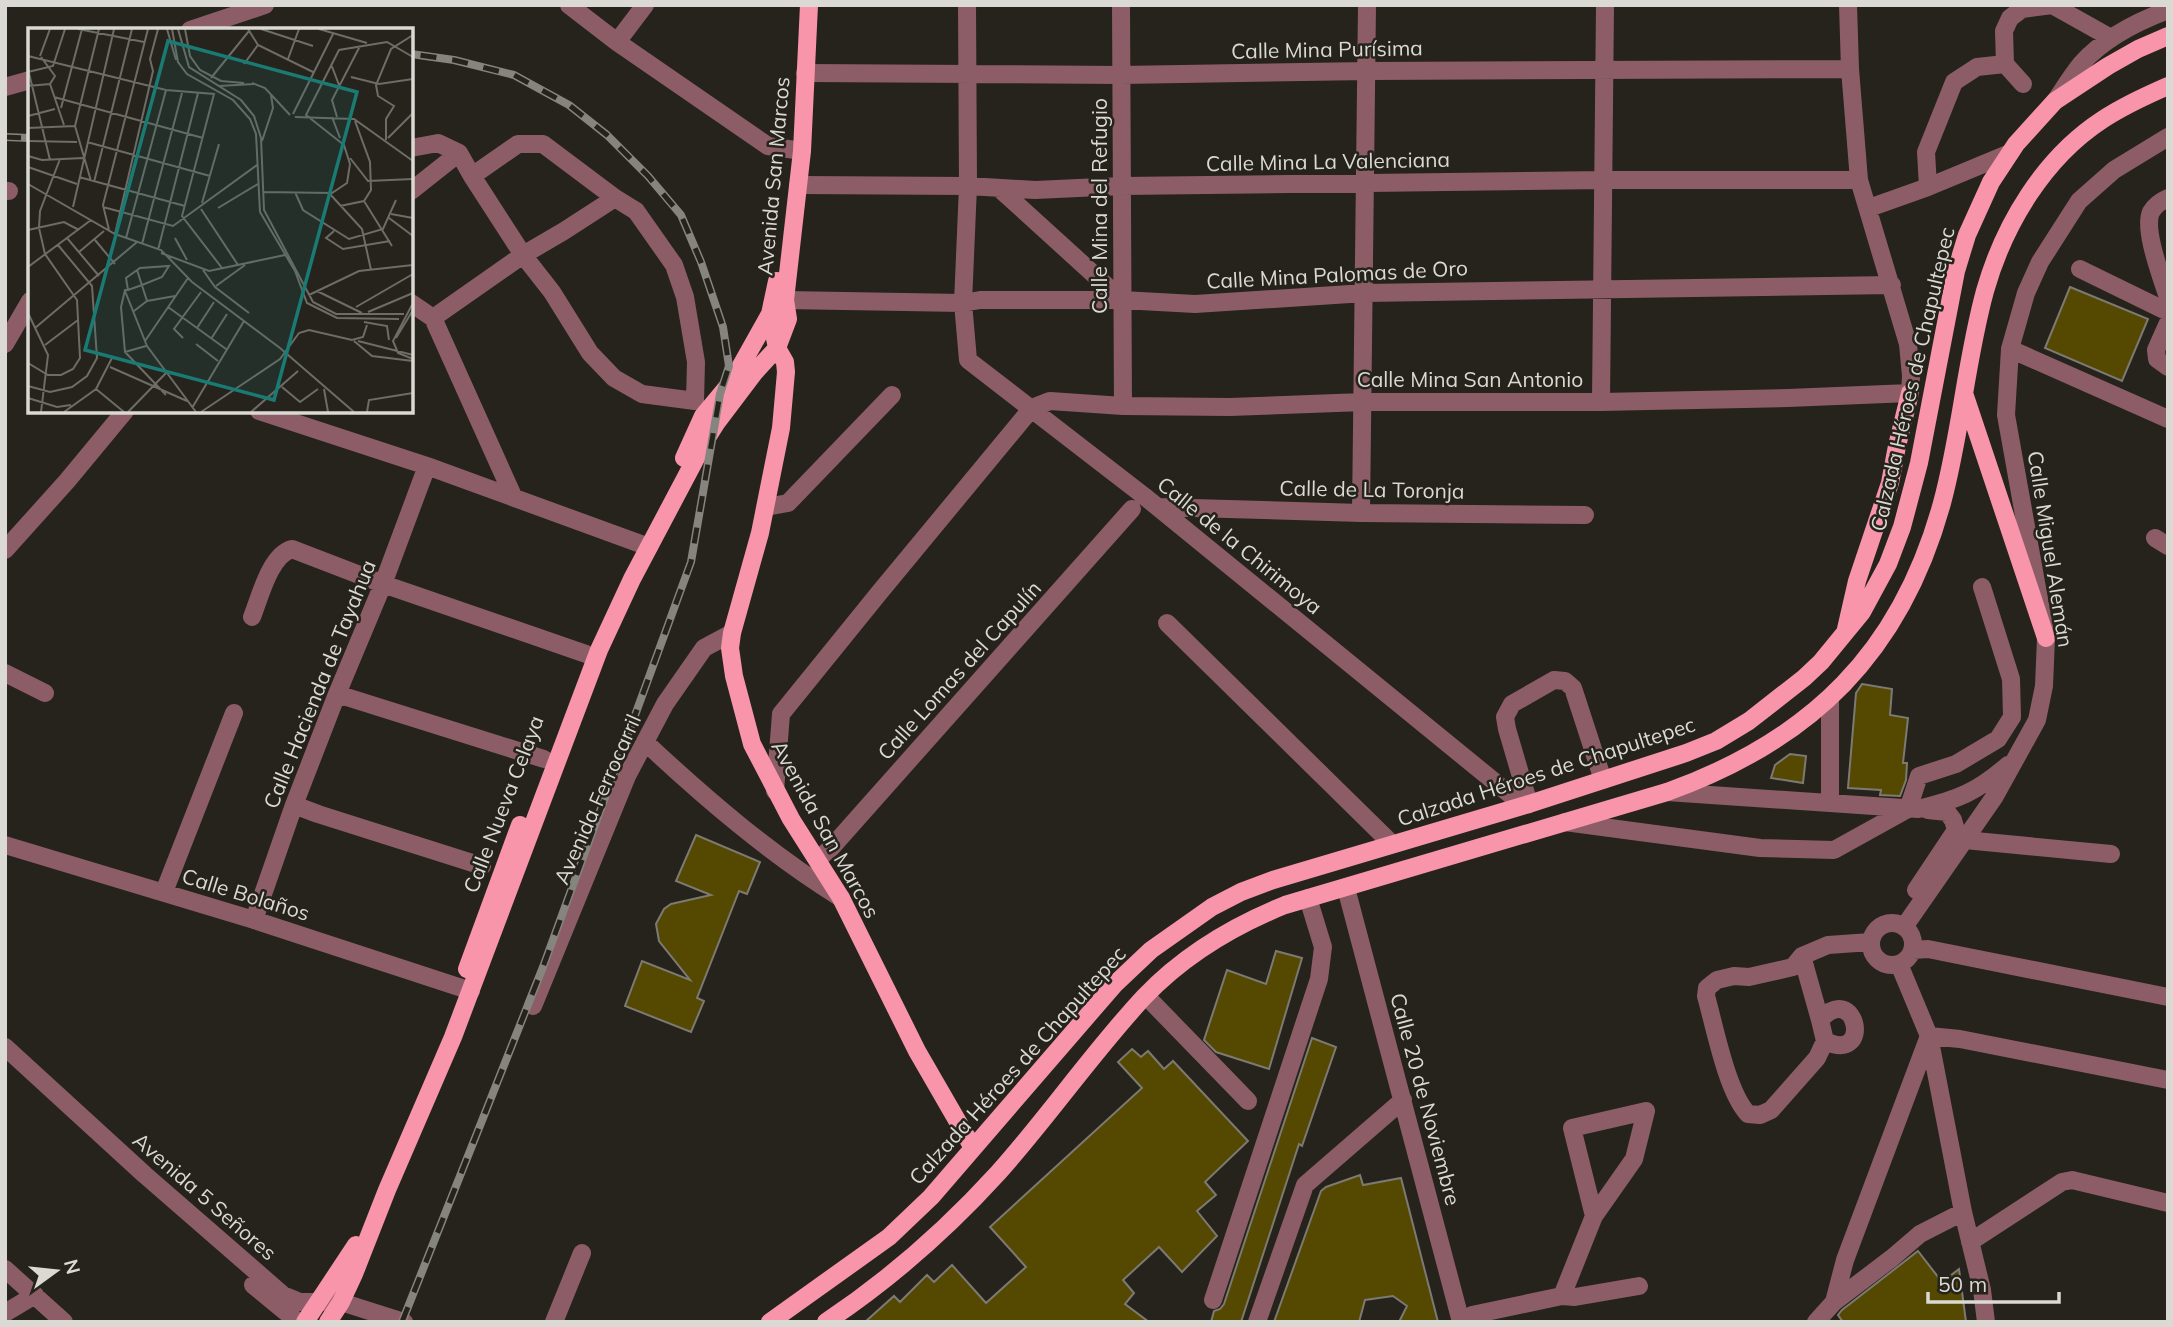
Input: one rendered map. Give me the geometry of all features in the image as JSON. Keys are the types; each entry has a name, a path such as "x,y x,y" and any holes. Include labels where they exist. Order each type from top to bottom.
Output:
{"main road":[{"name":"Avenida San Marcos","path":"777,348 788,319 785,300 798,186 797,5"},
{"name":"Avenida San Marcos","path":"809,5 797,150 770,314 777,348 785,362 786,396 778,455 732,633 730,648 734,676 752,744 775,790 841,898 917,1051 973,1148"},
{"name":"Calzada Héroes de Chapultepec","path":"770,1322 889,1237 930,1197 1114,985 1161,943 1212,907 1273,880 1526,804 1716,741 1749,722 1804,678 1845,635 1862,612 1876,589 1902,527 1919,463 1956,271 1967,235 1991,181 2010,153 2055,101 2108,66 2168,36"},
{"path":"826,1322 916,1254 999,1172 1146,996 1191,957 1232,929 1265,913 1308,898 1667,792 1702,779 1747,757 1798,725 1830,698 1849,680 1872,651 1915,580 1942,502 1985,291 1998,251 2024,203 2061,153 2079,137 2119,109 2168,86"},
{"name":"Calle Nueva Celaya","path":"328,1322 341,1302 599,650 645,545 703,416 733,380 770,314"},
{"name":"Calle Nueva Celaya","path":"305,1322 358,1243 466,989 544,759 598,625 717,422 754,373 777,348"},
{"path":"1845,635 1857,581 1890,483 1910,393"},
{"path":"1965,396 2046,638"}],"street":[{"path":"196,28 265,5"},
{"path":"569,5 617,42 768,146 797,150"},
{"path":"617,42 645,5"},
{"name":"Calle de la Chirimoya","path":"967,5 968,186 963,303 968,360 1158,507 1526,804"},
{"name":"Calle Mina del Refugio","path":"1121,5 1123,406"},
{"path":"1361,513 1367,5"},
{"path":"1601,401 1605,5"},
{"path":"1848,5 1859,180 1908,344 1910,393"},
{"path":"2023,84 2005,64 2004,31 2010,18 2022,9 2052,5 2111,38"},
{"path":"2055,101 2082,63 2111,38 2168,9"},
{"path":"1928,187 1926,152 1954,82 1977,66 2005,64"},
{"name":"Calle Mina Purísima","path":"805,73 1121,75 1850,69"},
{"path":"5,87 28,81"},
{"name":"Calle Miguel Alemán","path":"1899,925 1959,835 1995,796 2037,720 2044,686 2046,638 2006,415 2010,349 2026,293 2040,262 2079,201 2114,170 2168,137"},
{"path":"413,148 438,143 459,153 472,176 523,255 552,292 590,353 614,378 642,394 695,401 696,362 685,298 674,265 636,211 544,144 518,144 472,176"},
{"path":"413,189 459,153"},
{"path":"1868,208 2010,153"},
{"name":"Calle Mina La Valenciana","path":"798,186 968,186 1035,190 1122,186 1605,180 1859,180"},
{"path":"1000,189 1122,300"},
{"path":"433,318 523,255 615,198"},
{"path":"2168,198 2159,202 2151,213 2150,230 2168,298"},
{"path":"2080,269 2168,312"},
{"name":"Calle Mina Palomas de Oro","path":"785,300 963,303 980,300 1122,300 1195,304 1365,293 1892,285"},
{"path":"5,344 28,304"},
{"path":"413,304 433,318 513,496"},
{"path":"2168,323 2156,350 2157,359 2168,367"},
{"path":"2010,349 2168,419"},
{"name":"Calle Mina San Antonio","path":"1032,408 1050,401 1123,406 1230,407 1363,402 1788,398 1910,393"},
{"path":"766,507 788,503 892,395"},
{"path":"775,790 781,714 1032,408"},
{"path":"5,550 123,413"},
{"path":"266,413 427,466 645,545"},
{"name":"Calle Hacienda de Tayahua","path":"254,920 294,805 383,584 427,466"},
{"name":"Calle de La Toronja","path":"1158,507 1361,513 1585,514"},
{"name":"Calle Lomas del Capulín","path":"818,859 849,828 1132,509"},
{"path":"252,617 276,560 284,551 292,549 383,584 586,654"},
{"path":"1913,809 1919,776 1956,764 1998,739 2012,717 2011,679 1982,587"},
{"path":"1167,624 1392,844"},
{"name":"Avenida Ferrocarril","path":"533,1006 627,776 665,704 704,648 732,633"},
{"path":"5,673 45,693"},
{"path":"1526,804 1505,717 1512,704 1554,680 1566,681 1573,688 1602,780"},
{"path":"337,694 544,759"},
{"path":"1830,698 1830,803"},
{"path":"164,892 234,713"},
{"path":"645,742 700,793 805,876 841,898"},
{"path":"1565,822 1760,848 1834,850 1913,809 1953,801 1990,781 2024,746"},
{"path":"1667,792 1947,813 1954,820 1959,835 2110,854"},
{"path":"294,805 482,866"},
{"name":"Calle Bolaños","path":"5,845 254,920 466,989"},
{"name":"Calle 20 de Noviembre","path":"1346,888 1461,1322"},
{"path":"1213,1300 1318,979 1322,947 1308,898"},
{"path":"1882,925 1899,925 1912,936 1913,950 1905,961 1892,966 1879,961 1871,942 1882,925"},
{"path":"1802,956 1825,1041 1816,1058 1771,1110 1760,1115 1748,1114 1739,1105 1730,1080 1706,996 1707,988 1717,980 1734,976 1749,977 1793,967 1802,956 1828,945 1871,942"},
{"path":"1913,950 1928,949 2168,997"},
{"path":"1899,964 1929,1036 1963,1212 1982,1290 1986,1322"},
{"path":"1146,996 1248,1101"},
{"path":"1821,1020 1828,1012 1839,1009 1850,1014 1856,1023 1854,1035 1846,1043 1835,1046 1825,1041"},
{"path":"1929,1036 1960,1039 2168,1080"},
{"path":"1835,1302 1845,1260 1929,1036"},
{"name":"Avenida 5 Señores","path":"5,1047 145,1175 283,1295 300,1302 341,1302 404,1322"},
{"name":"Avenida 5 Señores","path":"5,1063 119,1167 298,1322"},
{"path":"1257,1322 1305,1185 1403,1100"},
{"path":"1562,1296 1594,1216 1634,1159 1646,1111 1572,1128 1594,1216"},
{"path":"1970,1242 2062,1182 2072,1180 2168,1203"},
{"path":"1816,1322 1835,1302 1920,1234 1963,1212"},
{"path":"554,1322 582,1253"},
{"path":"5,1269 64,1322"},
{"path":"1461,1322 1472,1315 1562,1296 1575,1297 1639,1286"},
{"path":"5,1313 35,1295"}],"building":[{"path":"2070,287 2148,319 2122,381 2045,348"},
{"path":"1862,684 1892,689 1890,715 1908,718 1903,763 1907,763 1906,780 1900,796 1880,795 1881,790 1848,788 1856,693"},
{"path":"1790,754 1806,756 1803,783 1771,778 1775,765"},
{"path":"696,835 760,862 747,894 739,891 697,998 704,1001 691,1032 625,1006 642,961 690,980 659,941 656,924 664,909 671,904 711,895 676,881"},
{"path":"1276,951 1302,958 1269,1069 1216,1052 1204,1040 1227,970 1266,984"},
{"path":"1312,1038 1336,1047 1302,1146 1299,1144 1241,1322 1211,1322 1214,1311 1224,1304"},
{"path":"1132,1049 1141,1057 1148,1051 1164,1069 1173,1061 1248,1141 1205,1182 1216,1195 1197,1211 1217,1236 1182,1272 1159,1247 1123,1280 1134,1293 1125,1304 1149,1322 865,1322 894,1296 900,1302 927,1275 934,1282 952,1265 986,1303 1026,1267 990,1227 1142,1088 1118,1062"},
{"path":"1360,1175 1363,1185 1401,1178 1438,1322 1399,1322 1407,1306 1393,1296 1365,1300 1359,1322 1274,1322 1321,1191"},
{"path":"1918,1251 1942,1282 1959,1269 1966,1322 1843,1322 1838,1315 1842,1310"}],"railway":[{"path":"402,1322 543,967 691,562 720,394 729,366 723,327 701,262 681,215 648,176 607,135 569,105 514,75 454,60 413,54"},
{"path":"5,137 28,138"}]}
